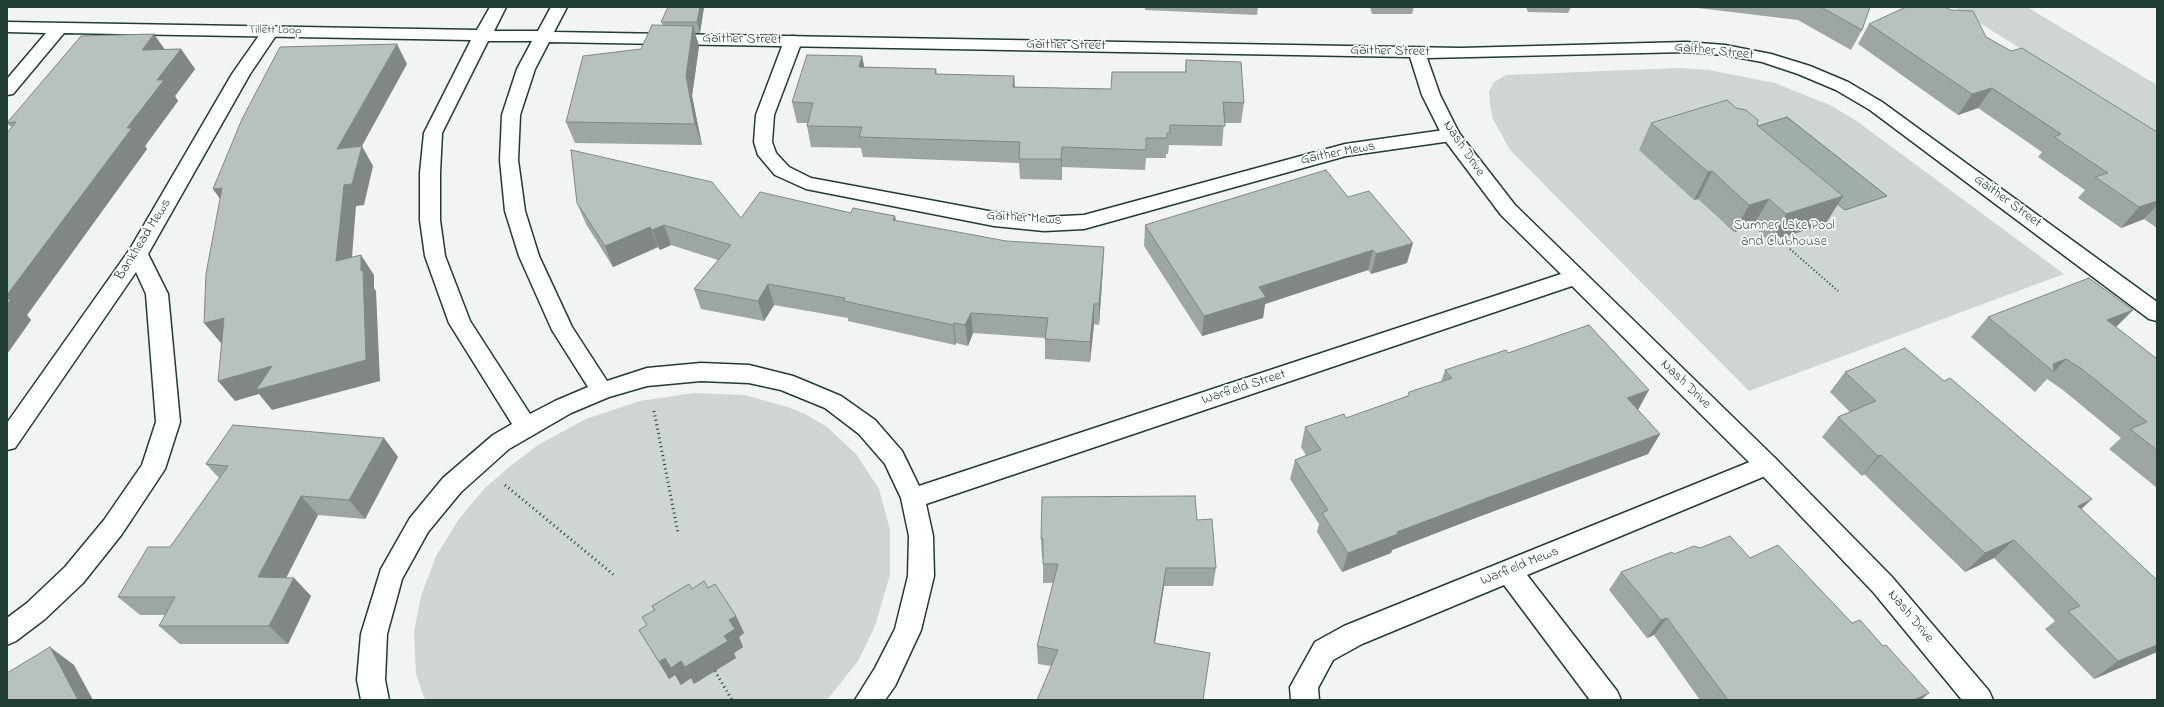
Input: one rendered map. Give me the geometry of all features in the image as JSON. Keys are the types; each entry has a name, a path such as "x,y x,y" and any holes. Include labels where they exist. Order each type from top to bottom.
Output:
{"street":[{"path":"498,7 481,35 433,133 430,173 430,220 435,256 460,323 526,427"},
{"path":"559,7 526,69 511,115 509,160 515,211 529,256 563,330 602,391"},
{"name":"Tillett Loop","path":"7,27 544,36"},
{"path":"7,90 59,28"},
{"name":"Bankhead Mews","path":"7,441 138,254 241,74 272,31"},
{"name":"Gaither Street","path":"544,36 1417,53 1686,47 1725,50 1764,58 1804,70 1842,86 1876,106 2157,313"},
{"name":"Gaither Mews","path":"793,40 765,115 763,142 767,155 782,171 806,182 994,219 1044,224 1084,222 1345,150 1451,135"},
{"name":"Nash Drive","path":"1417,53 1431,95 1451,135 1508,210 1767,465 1883,585 1979,700"},
{"path":"7,633 36,611 74,575 113,527 153,469 168,422 156,294 138,254"},
{"name":"Warfield Street","path":"913,498 1575,277"},
{"path":"375,700 372,680 374,634 390,577 419,525 452,485 477,462 526,427 563,407 602,391 647,377 701,372 749,374 784,382 833,402 867,427 894,458 913,498 921,536 921,576 908,630 885,677 869,700"},
{"name":"Warfield Mews","path":"1305,700 1304,688 1324,651 1353,635 1767,465"},
{"path":"1509,572 1606,700"}],"path":[{"path":"1790,249 1838,291"},
{"path":"647,377 678,533"},
{"path":"477,462 614,575"},
{"path":"715,671 732,700"}],"green space":[{"path":"1954,7 2027,7 2157,85 2157,134"},
{"name":"Sumner Lake Pool and Clubhouse","path":"1680,68 1709,70 1775,83 1832,106 1858,122 2064,274 1749,391 1510,150 1493,119 1489,92 1494,82 1506,75"},
{"path":"694,393 744,395 788,407 805,414 827,427 856,454 879,489 890,530 890,575 875,626 858,661 831,695 826,700 425,700 416,674 414,632 421,596 436,556 459,519 485,488 538,445 586,419 640,401"}],"shaded area":[{"path":"1787,117 1887,196 1845,210 1756,136 1742,131"}],"building":[{"path":"668,7 700,7 697,22 661,22"},
{"path":"1821,7 1870,7 1862,30"},
{"path":"1906,7 1945,7 1951,10 1973,11 1986,37 2011,51 2022,48 2157,132 2157,201 2139,207 2095,177 2108,173 2054,137 2061,134 1992,88 1972,94 1869,24"},
{"path":"652,25 693,26 686,76 695,124 566,122 583,56 641,49"},
{"path":"154,34 142,50 181,49 157,80 164,80 127,128 132,128 7,295 7,133 16,122 7,123 81,36"},
{"path":"397,44 337,149 362,146 352,184 344,185 336,261 361,255 361,271 363,270 366,360 256,390 272,366 218,381 224,318 204,323 206,274 222,188 213,189 242,119 280,47"},
{"path":"807,55 862,56 859,67 936,69 935,74 1014,76 1013,87 1111,89 1112,72 1186,72 1186,60 1241,62 1244,103 1223,102 1225,126 1170,125 1170,133 1167,133 1167,138 1146,138 1146,150 1062,147 1061,159 1019,159 1020,142 859,137 862,127 807,126 813,103 792,102"},
{"path":"1727,100 1736,108 1746,110 1758,120 1757,125 1843,196 1786,214 1769,199 1749,205 1712,171 1708,172 1651,123"},
{"path":"571,150 712,182 741,218 760,192 851,213 853,208 895,216 893,220 1006,241 1104,247 1099,304 1094,304 1090,342 1045,339 1048,318 971,313 965,325 954,323 953,325 844,301 845,298 768,284 758,301 694,289 731,245 664,225 652,230 650,227 605,246 577,203"},
{"path":"1326,170 1348,197 1369,191 1413,243 1376,254 1373,250 1259,287 1266,297 1204,316 1145,225"},
{"path":"2089,278 2133,310 2107,320 2157,359 2157,450 2130,429 2147,422 2082,369 2066,359 2053,364 2054,372 1988,317"},
{"path":"7,299 11,299 7,305"},
{"path":"1589,325 1649,390 1627,398 1660,434 1397,532 1398,534 1348,553 1322,513 1328,510 1295,460 1321,450 1305,427 1344,414 1346,418 1408,396 1409,392 1452,378 1445,370 1506,350 1508,353"},
{"path":"1905,348 1944,381 1950,378 2092,499 2078,506 2157,579 2157,645 2118,661 2068,611 2080,606 2014,540 1985,553 1881,455 1878,456 1838,417 1876,401 1845,372"},
{"path":"233,425 384,438 349,500 301,496 258,577 294,578 269,626 159,626 175,597 118,597 148,547 170,547 228,466 206,464"},
{"path":"1195,496 1197,520 1212,519 1216,568 1166,568 1154,643 1210,653 1203,700 1037,700 1058,650 1037,646 1058,564 1043,564 1043,539 1041,539 1042,497"},
{"path":"1730,536 1750,558 1778,545 1852,623 1860,620 1883,646 1886,645 1929,693 1914,700 1728,700 1667,618 1661,620 1621,572 1672,552 1674,554 1694,546 1700,548"},
{"path":"704,581 708,588 715,584 736,616 729,620 735,629 724,636 728,641 685,667 681,661 671,668 665,658 659,662 639,630 647,625 642,617 655,610 652,606 689,584 692,589"},
{"path":"50,647 78,700 7,700 7,673"}]}
